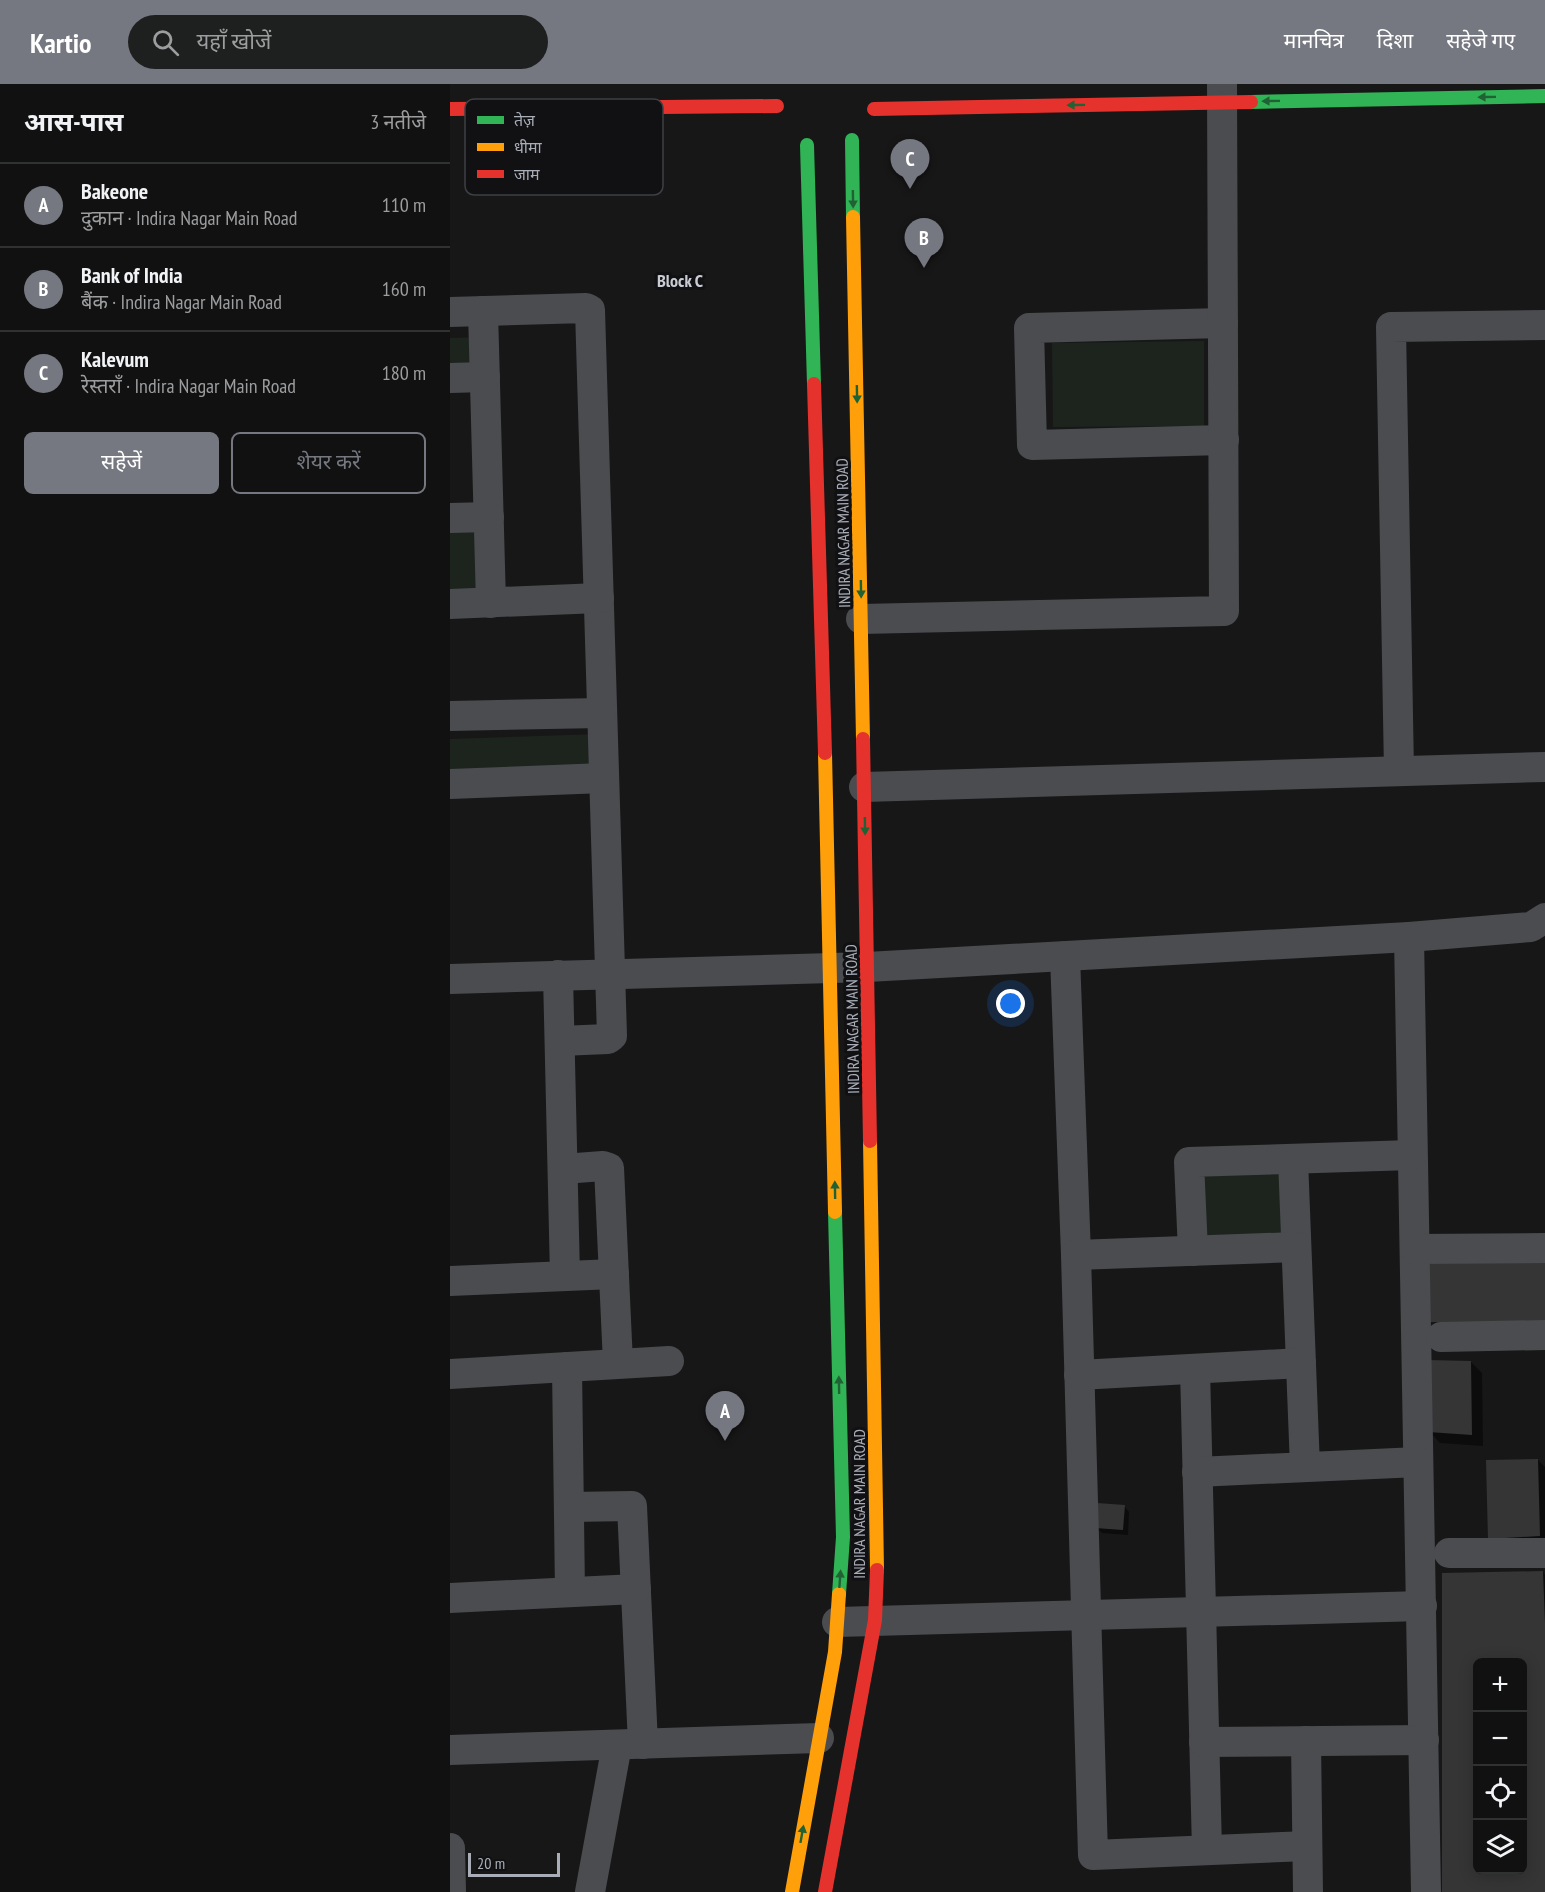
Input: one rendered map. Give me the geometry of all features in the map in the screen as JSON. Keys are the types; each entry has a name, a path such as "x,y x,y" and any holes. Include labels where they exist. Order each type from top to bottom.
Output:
{"street":[{"path":"663,110 779,111 778,89"},
{"path":"861,619 1224,612 1222,93 1545,96"},
{"name":"INDIRA NAGAR MAIN ROAD","path":"825,1892 875,1620 878,1556 861,619 846,143 866,127 875,102 1222,93"},
{"path":"450,109 465,109"},
{"path":"792,133 807,145 825,147"},
{"name":"INDIRA NAGAR MAIN ROAD","path":"792,1892 835,1652 843,1537 807,145"},
{"path":"450,312 591,310 611,1038 560,1041"},
{"path":"483,311 491,603"},
{"path":"1223,323 1029,328 1032,445 1224,441"},
{"path":"1399,771 1391,327 1545,325"},
{"path":"450,378 485,377"},
{"path":"450,518 489,517"},
{"path":"450,604 599,598"},
{"path":"450,716 601,713"},
{"path":"864,787 1545,767"},
{"path":"450,784 604,778"},
{"path":"450,979 867,967 1409,937 1531,927 1545,918"},
{"path":"1409,937 1426,1892"},
{"path":"1065,956 1093,1855 1307,1845"},
{"path":"558,975 565,1276"},
{"path":"1193,1251 1189,1162 1412,1155"},
{"path":"1293,1159 1305,1467"},
{"path":"562,1169 603,1166 609,1168 618,1363"},
{"path":"1076,1255 1296,1247"},
{"path":"1415,1250 1545,1248"},
{"path":"450,1281 614,1274"},
{"path":"1441,1337 1545,1335"},
{"path":"450,1374 669,1361"},
{"path":"1079,1375 1301,1363"},
{"path":"567,1367 570,1592"},
{"path":"1195,1369 1207,1850"},
{"path":"1197,1472 1418,1462"},
{"path":"569,1507 632,1506 636,1589 630,1745 590,1892"},
{"path":"1449,1553 1545,1552"},
{"path":"450,1598 636,1589"},
{"path":"837,1622 1422,1606"},
{"path":"450,1750 819,1738"},
{"path":"1204,1742 1424,1740"},
{"path":"1306,1741 1308,1892"},
{"path":"450,1848 451,1892"}],"shaded area":[{"path":"481,337 484,391 450,393 450,338"},
{"path":"1204,341 1204,426 1053,427 1052,343"},
{"path":"486,526 488,604 450,605 450,528"},
{"path":"600,734 601,791 450,796 450,739"},
{"path":"1285,1161 1288,1233 1204,1237 1200,1165"}],"building":[{"path":"1425,1255 1545,1256 1545,1322 1426,1322"},
{"path":"1427,1360 1471,1361 1472,1435 1428,1432"},
{"path":"1538,1459 1540,1536 1488,1539 1486,1460"},
{"path":"1097,1503 1125,1505 1123,1530 1095,1528"},
{"path":"1543,1571 1545,1892 1442,1892 1442,1573"}],"traffic: fast":[{"path":"1251,102 1545,96"},
{"path":"852,140 853,217"},
{"path":"807,145 814,384"},
{"path":"835,1212 843,1537 839,1594"}],"traffic: slow":[{"path":"853,217 863,739"},
{"path":"825,753 835,1212"},
{"path":"870,1141 877,1570"},
{"path":"792,1892 835,1652 839,1594"}],"traffic: jam":[{"path":"874,109 1251,102"},
{"path":"663,107 777,106"},
{"path":"450,109 465,109"},
{"path":"814,384 825,753"},
{"path":"863,739 870,1141"},
{"path":"825,1892 875,1620 877,1570"}],"place":[{"name":"Kalevum","path":"910,189"},
{"name":"Bank of India","path":"924,268"},
{"name":"Bakeone","path":"725,1441"}],"district":[{"name":"Block C","path":"680,281"}]}
